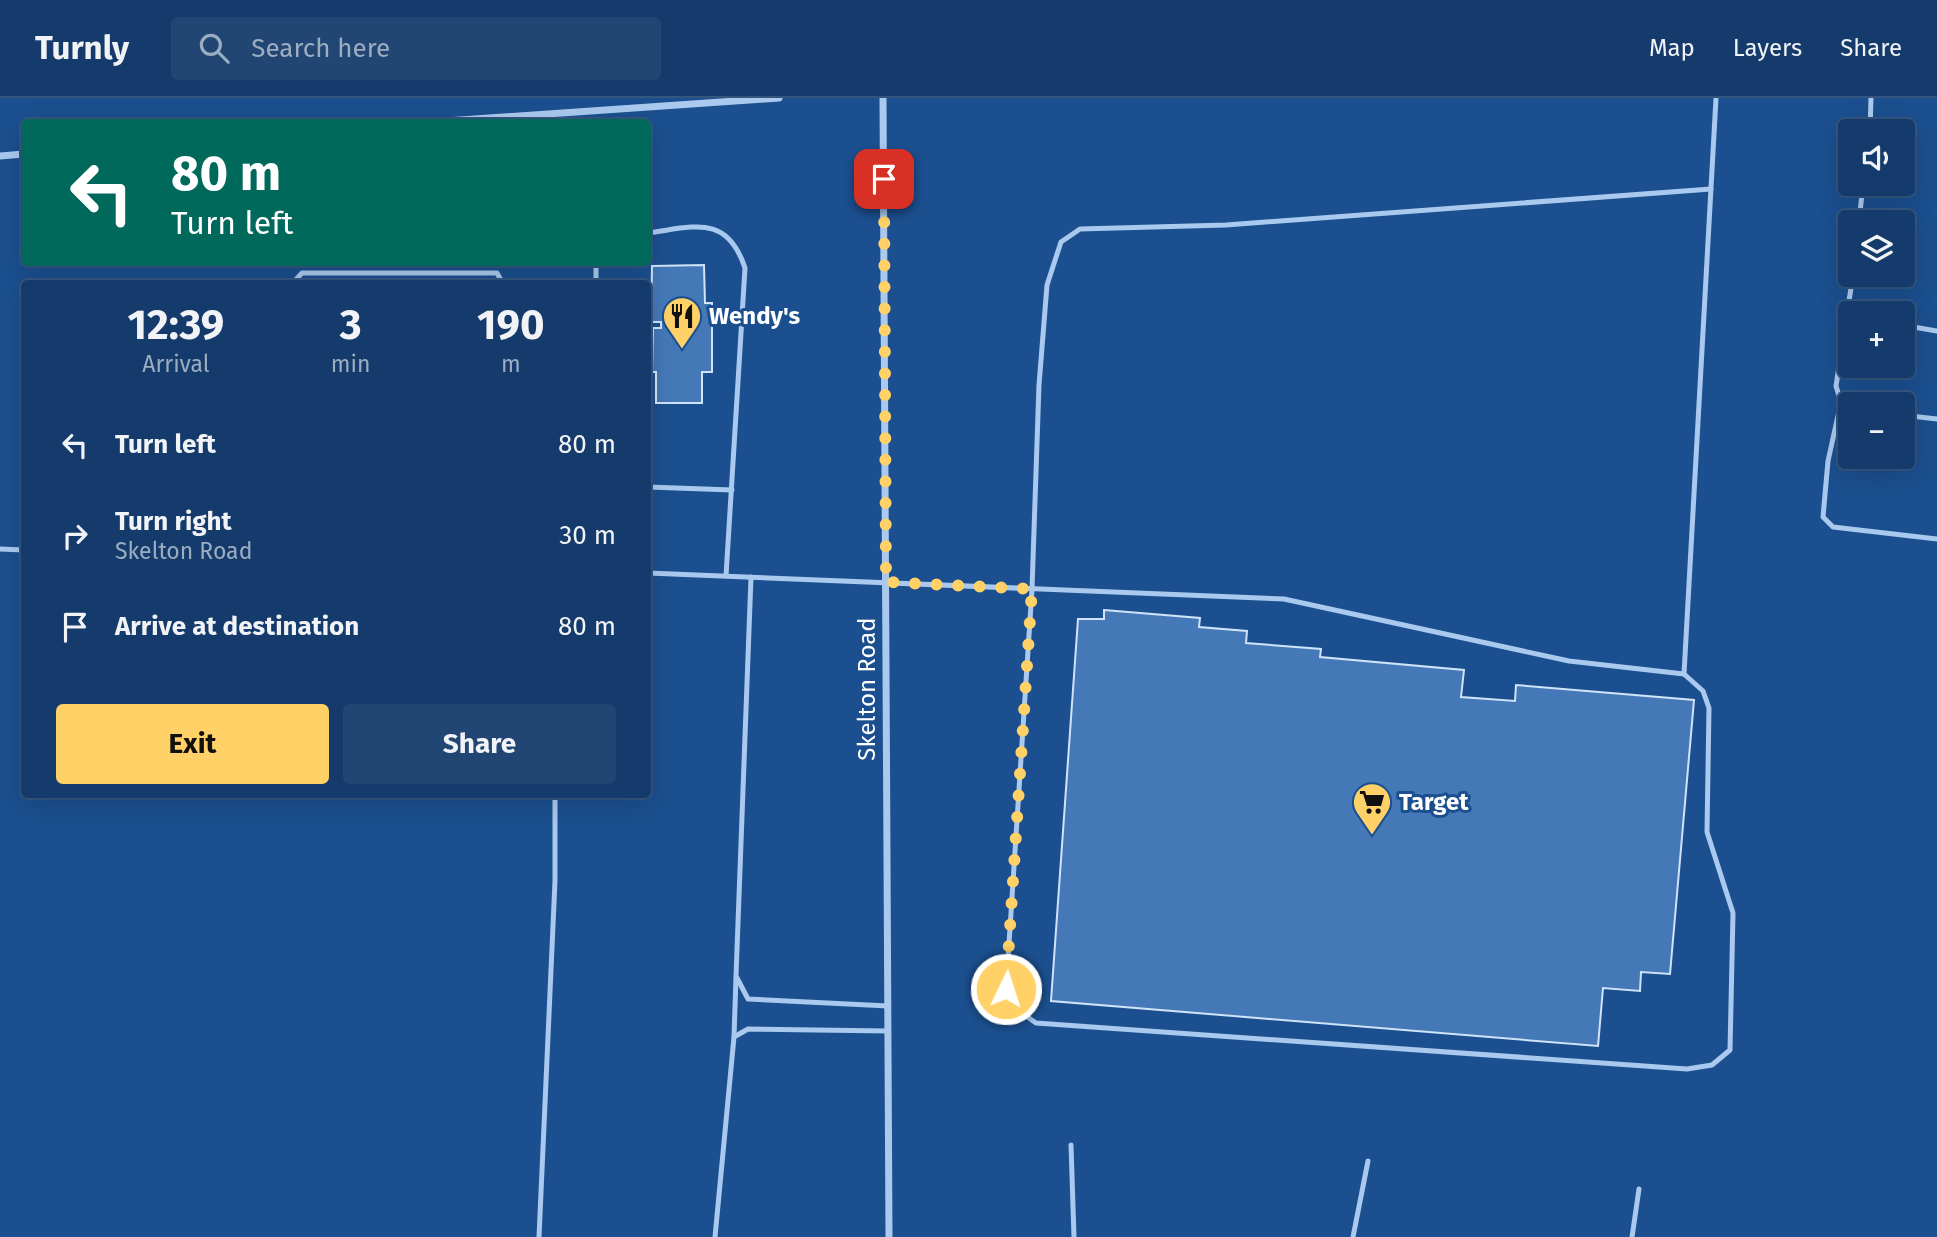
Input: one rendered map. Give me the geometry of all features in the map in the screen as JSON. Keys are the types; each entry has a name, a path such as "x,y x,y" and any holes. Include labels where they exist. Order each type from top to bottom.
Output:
{"street":[{"path":"475,119 779,98"},
{"name":"Skelton Road","path":"883,98 890,1237"},
{"path":"0,156 21,154"}],"lane":[{"path":"1684,674 1716,98"},
{"path":"1870,119 1871,98"},
{"path":"651,573 886,582 1032,589 1284,599 1569,661 1684,674 1703,691 1709,709 1707,832 1733,913 1730,1051 1712,1065 1688,1069 1036,1023 1016,1009 1006,989 1032,589 1046,285 1061,242 1080,229 1226,225 1711,189"},
{"path":"651,233 703,225 720,230 740,255 745,268 726,576"},
{"path":"296,280 302,273 497,272 501,280"},
{"path":"1915,328 1937,331"},
{"path":"1838,416 1828,461 1823,517 1833,527 1937,539"},
{"path":"1915,416 1937,419"},
{"path":"651,487 732,490"},
{"path":"0,549 21,550"},
{"path":"715,1237 734,1037 751,577"},
{"path":"539,1237 555,881 555,798"},
{"path":"736,976 748,999 888,1006"},
{"path":"734,1037 748,1029 888,1031"},
{"path":"1071,1145 1074,1237"},
{"path":"1353,1237 1368,1160"},
{"path":"1632,1237 1639,1189"}],"building":[{"name":"Wendy's","path":"704,265 705,303 712,303 712,372 702,372 702,403 656,403 656,372 652,372 653,328 661,328 661,322 651,322 652,266"},
{"name":"Target","path":"1104,610 1200,618 1199,627 1247,631 1246,643 1321,649 1320,657 1464,670 1461,697 1515,701 1516,685 1694,700 1670,974 1641,972 1640,991 1603,988 1598,1046 1051,1001 1078,619 1104,619"}],"place":[{"name":"Wendy's","path":"682,350"},
{"name":"Target","path":"1372,836"}],"route":[{"path":"884,179 886,582 1032,589 1006,989"}]}
